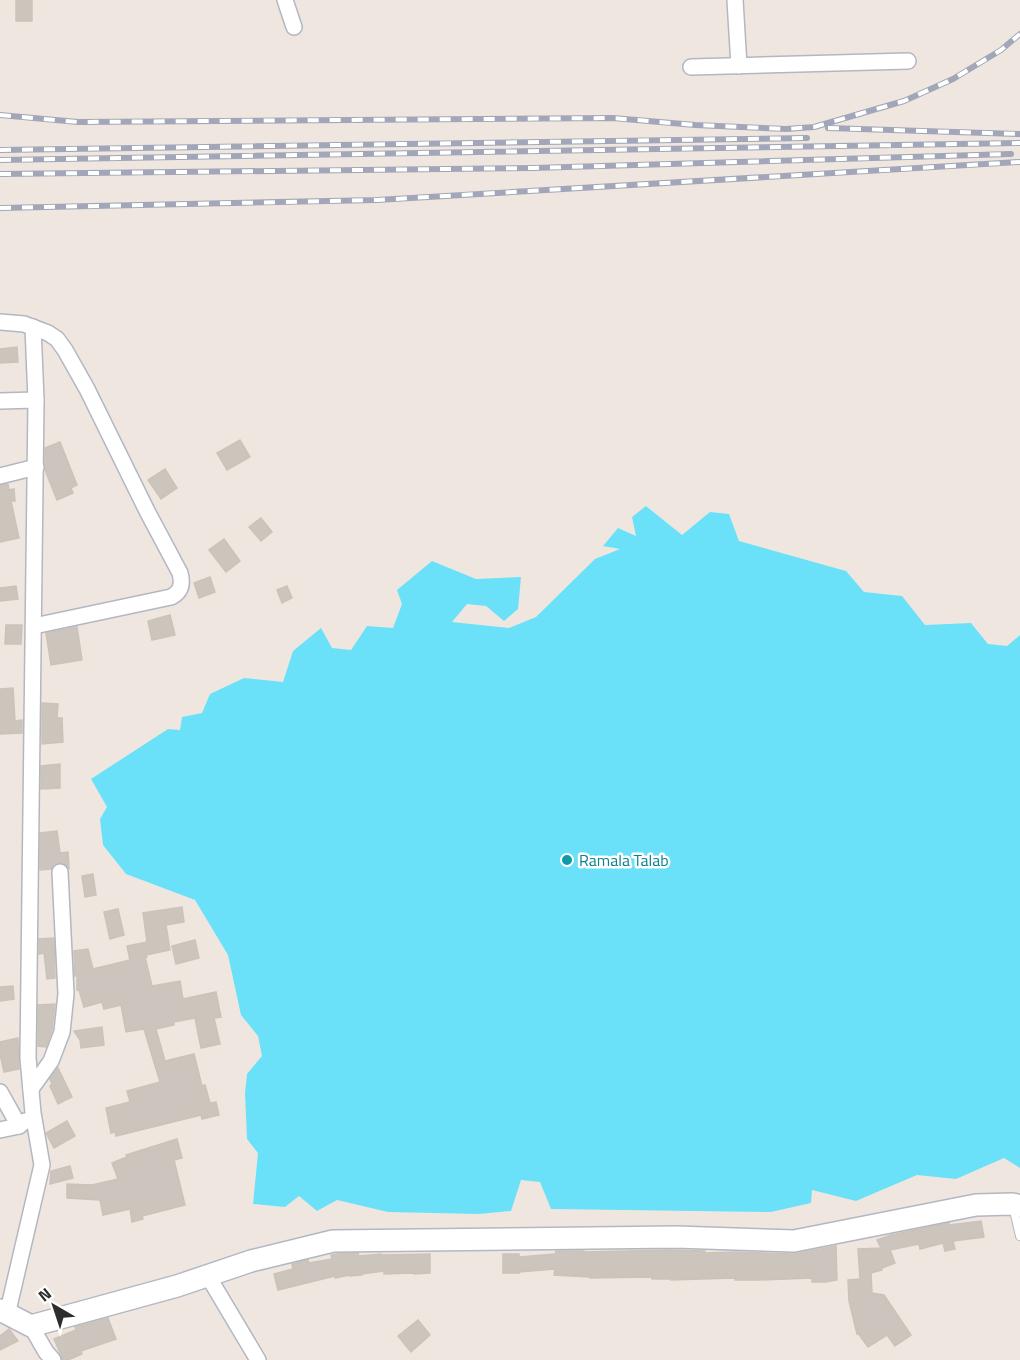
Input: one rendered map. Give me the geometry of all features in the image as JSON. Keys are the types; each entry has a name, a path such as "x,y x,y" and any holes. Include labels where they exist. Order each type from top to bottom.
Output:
{"street":[{"path":"285,0 294,27"},
{"path":"735,0 739,66"},
{"path":"691,67 908,61"},
{"path":"0,322 14,322 48,333 57,339 65,350 87,389 182,579 181,588 171,597 34,626"},
{"path":"33,327 36,467 28,1058 33,1113 42,1165 4,1313 31,1326 53,1360"},
{"path":"0,401 36,400"},
{"path":"0,476 36,467"},
{"path":"31,1089 51,1061 62,1032 66,994 60,872"},
{"path":"0,1092 18,1126"},
{"path":"0,1130 18,1126 33,1113"},
{"path":"31,1326 116,1304 251,1261 333,1241 676,1237 794,1241 976,1205 1016,1205"},
{"path":"208,1276 258,1360"}],"lane":[{"path":"1016,1205 1020,1236"}],"water":[{"name":"Ramala Talab","path":"646,506 682,535 710,512 729,514 739,541 846,571 864,592 902,596 925,625 971,623 988,644 1007,646 1020,635 1020,1168 1004,1158 956,1179 917,1175 856,1201 812,1190 811,1203 771,1212 551,1209 540,1182 521,1180 511,1211 479,1214 388,1212 337,1200 317,1211 299,1196 285,1207 253,1204 258,1153 247,1139 245,1093 247,1074 262,1056 258,1036 241,1015 228,955 195,900 126,874 103,845 100,819 107,807 91,779 168,729 180,730 182,717 202,713 210,694 244,678 283,682 293,651 321,628 332,648 351,650 367,626 393,628 402,604 397,590 432,561 476,579 521,577 518,609 504,621 486,606 467,604 452,622 509,628 536,617 595,559 620,549 603,546 618,528 636,536 632,517"}],"building":[{"path":"16,0 32,0 32,21 16,21"},
{"path":"17,347 18,362 0,363 0,349"},
{"path":"240,440 250,457 227,470 217,453"},
{"path":"60,442 77,485 71,488 73,493 57,500 45,470 45,448"},
{"path":"165,469 177,488 161,499 148,480"},
{"path":"8,484 9,490 14,489 15,501 11,501 19,538 0,542 0,485"},
{"path":"261,518 272,532 261,541 249,527"},
{"path":"224,539 240,561 226,572 209,550"},
{"path":"210,577 215,592 199,598 194,583"},
{"path":"16,586 18,599 0,601 0,588"},
{"path":"287,586 292,598 282,603 277,590"},
{"path":"170,615 175,635 152,640 148,621"},
{"path":"6,625 22,625 21,644 5,644"},
{"path":"77,627 82,660 51,665 46,633"},
{"path":"13,688 15,721 22,720 22,733 0,734 0,689"},
{"path":"42,703 58,704 57,718 62,718 63,742 42,744"},
{"path":"60,764 60,788 41,789 41,766"},
{"path":"57,831 60,853 68,852 69,868 59,862 51,869 40,870 40,833"},
{"path":"93,874 96,895 85,897 82,876"},
{"path":"182,907 184,922 166,925 170,950 145,957 152,986 180,981 183,999 216,992 221,1017 214,1018 220,1044 201,1048 195,1018 174,1022 174,1025 156,1029 165,1061 194,1054 202,1086 205,1085 210,1103 216,1102 219,1115 202,1119 201,1115 116,1136 115,1132 111,1133 106,1108 130,1102 127,1091 160,1082 144,1029 126,1032 121,1005 104,1009 102,1002 84,1007 79,990 77,990 74,951 88,949 93,969 130,960 127,946 147,942 143,913"},
{"path":"118,909 124,935 110,939 104,912"},
{"path":"54,938 55,978 47,979 44,953 39,954 39,939"},
{"path":"195,940 199,958 176,964 172,946"},
{"path":"13,986 14,999 0,1001 0,987"},
{"path":"55,1004 52,1030 46,1047 38,1046 38,1005"},
{"path":"102,1027 104,1045 81,1048 80,1040 74,1031"},
{"path":"18,1038 19,1069 4,1072 0,1042"},
{"path":"58,1068 72,1097 58,1104 50,1086 52,1084 50,1079"},
{"path":"67,1121 75,1136 54,1148 46,1133"},
{"path":"177,1139 182,1158 174,1160 185,1205 142,1216 143,1219 132,1222 130,1209 103,1215 100,1200 67,1198 67,1184 92,1185 118,1179 112,1163 127,1157 126,1155"},
{"path":"70,1166 73,1178 50,1184 51,1171"},
{"path":"981,1221 984,1237 953,1241 955,1249 945,1251 943,1243 920,1249 919,1244 890,1250 895,1263 871,1273 872,1293 884,1295 911,1335 895,1346 887,1335 868,1347 857,1334 849,1301 848,1280 860,1279 858,1249 881,1248 877,1240 891,1235 949,1223 949,1225"},
{"path":"836,1246 837,1280 826,1282 812,1282 812,1278 671,1280 652,1279 652,1277 590,1278 554,1275 555,1269 503,1273 503,1254 519,1254 519,1257 555,1254 556,1251 668,1250 705,1251 705,1253 794,1254"},
{"path":"358,1253 359,1256 430,1254 430,1273 384,1274 384,1271 335,1278 335,1276 278,1290 274,1274 293,1269 292,1264 308,1260 309,1263 332,1259 331,1255 337,1254"},
{"path":"108,1318 116,1339 81,1351 82,1354 68,1360 63,1360 54,1339 76,1330 75,1327"},
{"path":"418,1320 430,1335 411,1352 398,1336"},
{"path":"9,1329 18,1341 0,1350 0,1336"}],"railway":[{"path":"0,115 78,122 613,118 695,125 786,129 814,127 904,101 953,79 1001,50 1020,34"},
{"path":"828,128 1020,134"},
{"path":"0,150 807,138"},
{"path":"0,160 1020,143"},
{"path":"0,174 533,168 1011,154"},
{"path":"0,208 377,200 1020,162"}],"place":[{"name":"Ramala Talab","path":"567,860"}]}
